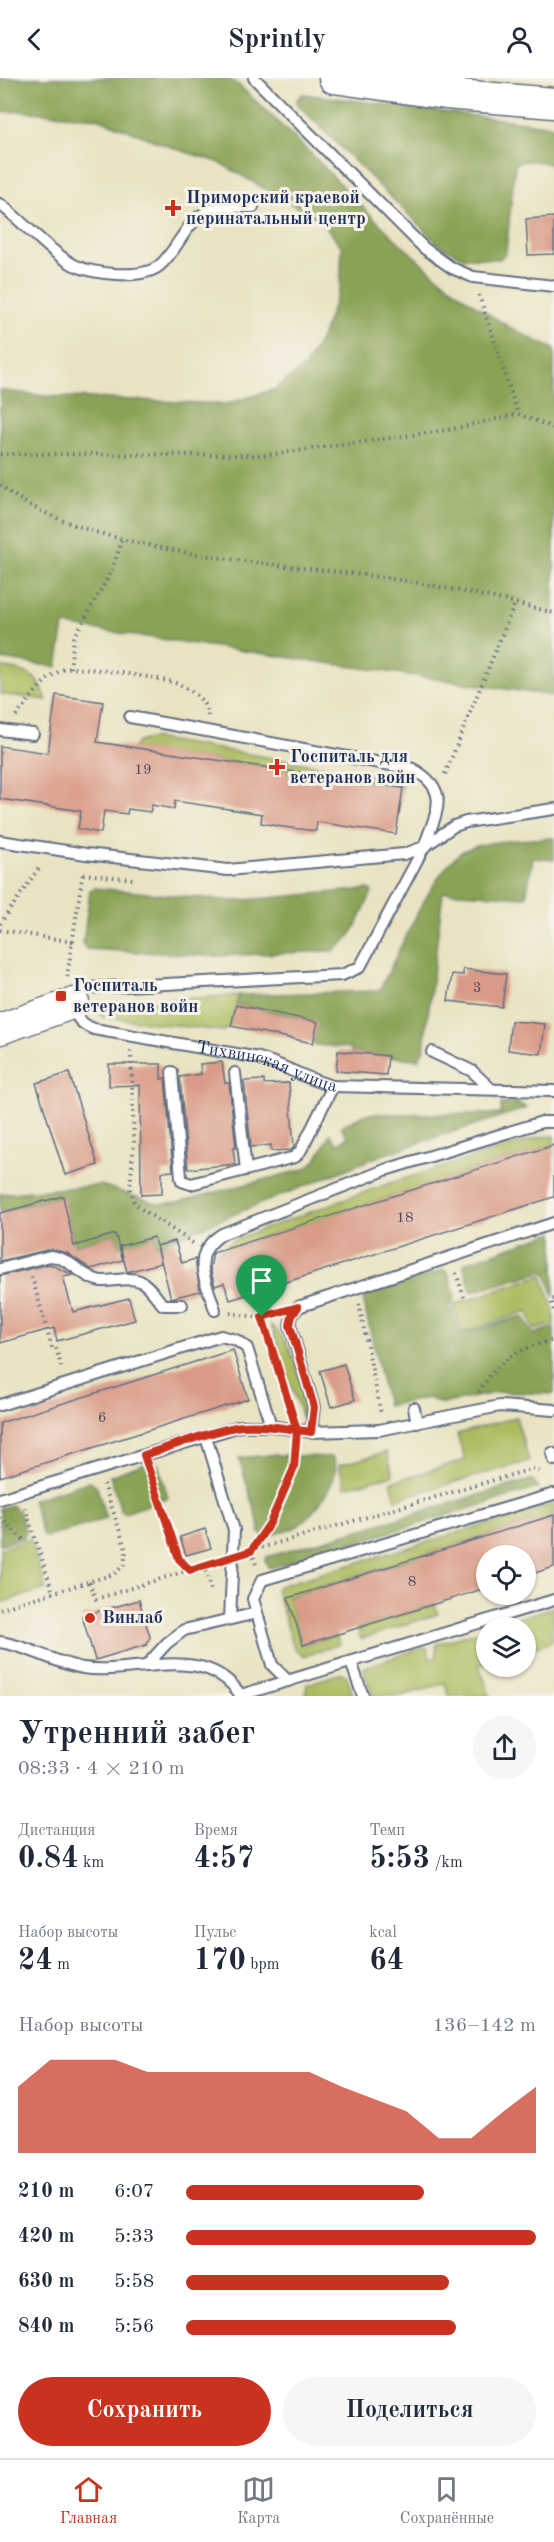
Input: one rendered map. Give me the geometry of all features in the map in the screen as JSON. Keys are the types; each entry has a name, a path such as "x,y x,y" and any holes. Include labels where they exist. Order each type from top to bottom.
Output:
{"main road":[{"path":"334,78 446,94 554,103"},
{"path":"0,1029 68,992"}],"lane":[{"path":"254,78 424,248 452,268 473,277 554,286"},
{"path":"0,204 34,231 52,250 76,266 108,274 133,275 158,267 203,214 222,207 253,207"},
{"path":"68,992 78,995 87,988 96,987 342,975 360,967 424,847 436,810 438,791 428,778 413,769 130,717"},
{"path":"2,730 33,734"},
{"path":"0,841 51,850 228,870 404,854 424,847 454,826 466,822 554,809"},
{"name":"Тихвинская улица","path":"68,992 75,1014 85,1026 259,1058 274,1062 317,1083 333,1086 554,1091"},
{"path":"432,1052 472,1071 490,1088"},
{"path":"172,1072 182,1181 191,1184 295,1157 301,1150 333,1086"},
{"path":"235,1073 246,1170"},
{"path":"215,1310 201,1263 205,1250 222,1234 386,1170 542,1122 554,1122"},
{"path":"311,1432 314,1407 290,1325 292,1316 298,1307 554,1223"},
{"path":"0,1269 50,1256 59,1256 101,1281 130,1278 147,1285 163,1305 182,1305"},
{"path":"0,1405 221,1336 236,1340 247,1348 271,1426"},
{"path":"0,1499 240,1426 271,1426 311,1432 380,1430 500,1406 554,1410"},
{"path":"414,1408 417,1423"},
{"path":"206,1437 234,1530 230,1619"},
{"path":"288,1681 272,1665 253,1599 262,1580 554,1494"},
{"path":"0,1642 34,1651 62,1664 86,1668 177,1664 214,1670 230,1681 241,1696 554,1600"},
{"path":"147,1666 167,1643 184,1630 257,1613"},
{"path":"351,1662 363,1696"}],"path":[{"path":"473,277 518,414"},
{"path":"0,454 267,455 448,430 518,414 554,429"},
{"path":"0,485 46,515 123,538 188,553 375,577 515,603 554,613"},
{"path":"70,668 74,638 111,572 123,538"},
{"path":"438,791 470,718 515,603"},
{"path":"2,730 43,685 62,670 70,668 178,684 192,692 208,710 209,731"},
{"path":"0,924 51,850"},
{"path":"68,992 86,854"},
{"path":"83,874 141,880"},
{"path":"0,930 74,942"},
{"path":"130,1035 134,1142 130,1188 134,1201 140,1208 205,1250"},
{"path":"451,1257 465,1300"},
{"path":"28,1261 52,1348 56,1347 66,1384"},
{"path":"554,1299 550,1300 554,1311"},
{"path":"358,1301 381,1408"},
{"path":"215,1310 262,1317 298,1307"},
{"path":"251,1551 270,1523 294,1468 297,1430 262,1317"},
{"path":"467,1413 482,1386 511,1355 521,1349 554,1340"},
{"path":"144,1455 179,1559 190,1570"},
{"path":"0,1609 114,1574 124,1565 126,1550 98,1469"},
{"path":"89,1581 96,1599 532,1469 540,1472"},
{"path":"20,1493 52,1593"},
{"path":"0,1518 25,1541"},
{"path":"251,1551 254,1559"},
{"path":"204,1565 211,1588"}],"green space":[{"path":"0,78 228,78 240,86 278,122 397,241 455,291 486,313 554,349 554,696 64,625 57,667 0,659 0,390 44,396 226,404 275,389 305,366 321,338 340,288 342,247 321,221 218,162 176,149 97,118 19,111 0,113"},
{"path":"303,94 554,126 554,166 534,161 515,165 506,252 500,259 464,258 438,244 298,105 297,99"},
{"path":"0,667 30,675 39,684 47,700 0,694"},
{"path":"153,738 391,778 399,781 403,787 133,748 138,742"},
{"path":"554,838 554,860 533,858 526,897 443,892 424,1048 419,1060 351,1052 351,1048 316,1045 313,1043 318,1022 236,1005 239,995 379,991 426,897 449,864 460,853 479,845"},
{"path":"94,888 234,901 369,889 372,892 352,933 332,951 215,956 86,949 83,944 90,890"},
{"path":"239,995 231,1026 223,1031 104,1017 96,1012 103,1004"},
{"path":"516,1102 527,1108 379,1156 156,1246 154,1237 119,1247 115,1234 75,1245 62,1196 0,1213 0,1194 101,1185 159,1204 178,1202 305,1169 316,1160 330,1134 337,1144 348,1137 341,1126 366,1114 501,1114 501,1104"},
{"path":"554,1136 554,1145 215,1253 233,1240 390,1183 540,1137"},
{"path":"554,1232 554,1298 546,1273 541,1272 471,1292 465,1263"},
{"path":"443,1270 448,1272 455,1297 450,1306 460,1335 523,1316 533,1334 554,1327 554,1394 499,1392 442,1404 429,1398 387,1406 363,1299 366,1295"},
{"path":"542,1275 554,1311 554,1324 534,1330 527,1311 462,1333 453,1305"},
{"path":"271,1325 280,1334 293,1356 300,1382 303,1421"},
{"path":"516,1417 529,1461 396,1499 391,1482 465,1460 457,1434"},
{"path":"387,1452 393,1475 345,1487 339,1465"},
{"path":"271,1455 332,1457 335,1474 325,1495 303,1522 292,1529 264,1537 259,1532 260,1528 239,1458"},
{"path":"153,1460 159,1466 168,1498 125,1513 121,1511 110,1476"},
{"path":"530,1480 534,1481 538,1488 271,1568 265,1560 267,1557"},
{"path":"91,1481 97,1487 106,1519 47,1537 43,1535 32,1500"},
{"path":"554,1504 554,1515 288,1597 303,1645 336,1635 340,1644 305,1656 294,1648 276,1590 279,1586"},
{"path":"11,1505 19,1511 26,1534 23,1538 0,1545 0,1508"},
{"path":"30,1539 46,1589 0,1603 0,1549"},
{"path":"435,1604 438,1614 361,1639 357,1628"},
{"path":"554,1607 552,1642 536,1647 536,1617 522,1617"},
{"path":"476,1632 476,1677 483,1677 490,1696 449,1696 445,1683 401,1696 373,1696 364,1671 365,1667 424,1647 428,1649 430,1658 437,1657 436,1644"},
{"path":"342,1673 347,1676 353,1696 306,1696 307,1684"}],"building":[{"path":"554,217 554,254 528,255 526,219"},
{"path":"56,695 103,702 97,742 403,788 396,834 317,822 316,831 283,827 261,823 262,814 175,801 174,809 152,805 150,812 128,809 127,814 104,811 101,833 78,829 81,811 0,799 0,746 48,753"},
{"path":"463,969 506,974 502,1007 448,1001 452,974 463,975"},
{"path":"236,1005 318,1022 313,1043 231,1026"},
{"path":"511,1021 545,1024 541,1054 508,1050"},
{"path":"338,1051 388,1056 386,1075 336,1071"},
{"path":"222,1062 225,1083 229,1083 236,1148 233,1148 235,1164 188,1169 180,1077 201,1074 200,1064"},
{"path":"109,1064 161,1064 161,1079 165,1078 173,1171 162,1172 162,1194 141,1195 140,1085 109,1086"},
{"path":"69,1073 98,1165 65,1175 36,1083"},
{"path":"264,1080 264,1084 289,1083 294,1147 291,1150 271,1151 271,1145 251,1147 244,1081"},
{"path":"554,1145 554,1197 230,1300 224,1283 215,1286 210,1268 213,1253"},
{"path":"63,1196 74,1246 115,1234 123,1260 91,1269 67,1253 51,1249 0,1261 0,1213"},
{"path":"154,1237 156,1246 175,1241 182,1263 195,1259 200,1291 171,1298 157,1246 161,1263 127,1272 120,1246"},
{"path":"50,1264 73,1275 63,1277 73,1312 129,1298 135,1320 57,1341 54,1328 0,1343 0,1276"},
{"path":"233,1350 248,1399 0,1477 0,1423"},
{"path":"344,1364 355,1400 331,1407 320,1371"},
{"path":"554,1515 554,1567 536,1573 536,1545 476,1545 476,1591 303,1645 288,1598"},
{"path":"205,1529 211,1548 186,1555 180,1537"},
{"path":"139,1600 150,1637 146,1645 95,1660 82,1616"}],"place":[{"name":"Приморский краевой перинатальный центр","path":"173,208"},
{"name":"Госпиталь для ветеранов войн","path":"277,767"},
{"name":"Госпиталь ветеранов войн","path":"61,996"},
{"name":"Винлаб","path":"90,1618"}],"route":[{"path":"262,1317 297,1430 294,1468 270,1523 251,1551 190,1570 179,1559 144,1455 240,1426 271,1426 297,1430 311,1432 314,1407 290,1325 292,1316 298,1307 262,1317"}]}
